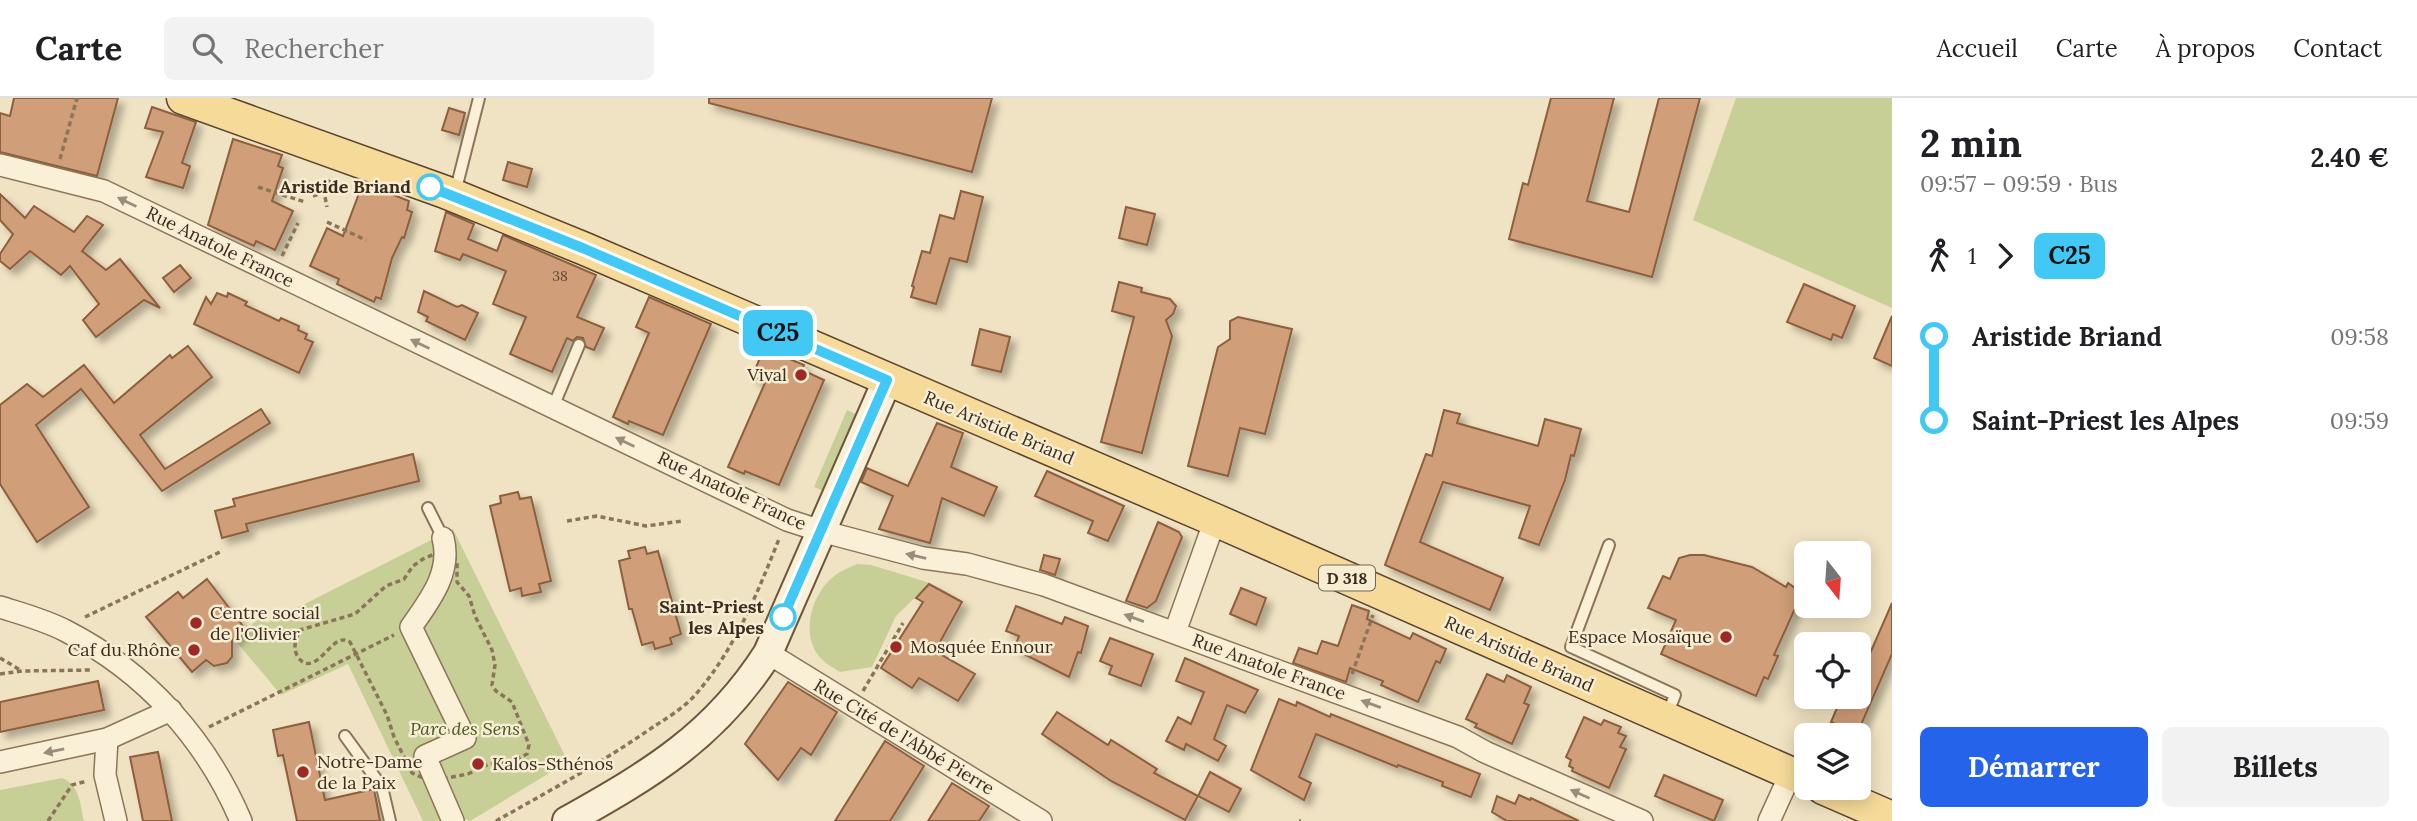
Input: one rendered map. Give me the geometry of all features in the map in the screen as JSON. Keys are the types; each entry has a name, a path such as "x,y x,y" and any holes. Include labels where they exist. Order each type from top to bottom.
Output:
{"main road":[{"name":"Rue Aristide Briand","path":"183,98 454,196 585,249 1794,774"},
{"path":"583,817 688,745 726,710 768,653 887,380"},
{"path":"1851,800 1892,818"}],"street":[{"name":"Rue Anatole France","path":"0,165 104,191 787,520 923,558 967,564 1045,585 1458,737 1485,752 1642,821"},
{"path":"1175,632 1214,520"},
{"path":"443,538 447,553 437,588 411,626 465,738 425,756 453,821"},
{"path":"0,607 63,629 115,660 171,710 194,736 214,765 241,821"},
{"name":"Rue Cité de l'Abbé Pierre","path":"768,653 1041,821"},
{"path":"0,762 107,739 171,710"},
{"path":"107,739 106,775 116,821"},
{"path":"1769,821 1794,782"}],"lane":[{"path":"454,196 479,98"},
{"path":"553,407 579,345"},
{"path":"428,508 443,538"},
{"path":"1609,545 1571,647 1675,695 1665,717"},
{"path":"345,736 382,787 390,821"}],"path":[{"path":"55,178 77,98"},
{"path":"327,207 324,192 328,184"},
{"path":"258,187 305,202"},
{"path":"313,196 324,192"},
{"path":"327,222 366,240"},
{"path":"273,273 298,223"},
{"path":"567,521 597,516 646,526 682,521"},
{"path":"496,821 615,752 670,716 694,696 727,652 753,603 787,520"},
{"path":"63,629 222,551"},
{"path":"1352,674 1380,593"},
{"path":"854,706 904,624"},
{"path":"194,736 411,626"},
{"path":"0,658 22,671"},
{"path":"0,674 108,669 115,660"},
{"path":"48,821 72,785 106,775"}],"green space":[{"path":"1736,98 1892,98 1892,308 1693,220"},
{"path":"847,410 858,415 826,492 814,487"},
{"name":"Parc des Sens","path":"453,529 568,762 470,821 463,818 454,821 423,821 348,664 281,695 234,639 261,617 267,623"},
{"path":"857,564 871,565 930,583 896,616 872,667 840,672 823,660 813,646 810,636 811,614 819,593 826,584 838,573"},
{"path":"62,778 76,790 84,821 0,821 0,790"}],"building":[{"path":"14,98 118,98 97,176 0,152 0,113 10,116"},
{"path":"709,98 992,98 972,172 709,103"},
{"path":"1551,98 1614,98 1587,201 1629,212 1659,98 1700,98 1652,277 1509,239 1523,183 1528,185"},
{"path":"152,107 196,122 182,163 190,166 183,188 146,177 163,132 145,128"},
{"path":"449,108 465,113 459,135 442,130"},
{"path":"233,139 282,155 278,166 283,168 272,201 293,211 275,250 256,241 254,246 208,225"},
{"path":"508,162 532,169 527,187 503,180"},
{"path":"369,185 409,201 407,210 412,212 404,238 402,237 392,258 381,299 376,297 374,302 337,284 339,279 310,266 327,228 343,236 361,188 366,191"},
{"path":"961,191 983,197 967,262 950,258 936,304 911,297 922,251 930,253 940,215 954,219"},
{"path":"0,194 25,218 34,206 74,232 87,216 103,225 82,251 106,270 120,259 160,308 144,300 96,337 83,320 99,304 70,266 61,275 30,251 10,269 0,261 0,254 13,234 0,220"},
{"path":"1126,207 1155,214 1147,245 1119,238"},
{"path":"446,212 474,224 468,239 497,251 503,235 596,275 577,317 604,328 594,350 586,347 583,338 577,337 573,341 567,338 552,372 510,354 526,317 493,304 506,271 463,254 460,260 435,251"},
{"path":"180,265 191,278 174,292 163,278"},
{"path":"1119,282 1142,288 1141,292 1170,299 1176,306 1173,314 1166,320 1172,336 1142,453 1101,442 1134,317 1112,311"},
{"path":"1804,284 1855,306 1842,338 1833,334 1831,340 1787,322"},
{"path":"424,291 457,307 462,305 478,313 465,340 426,321 428,317 418,312"},
{"path":"217,293 227,297 228,293 247,302 245,305 279,321 281,318 299,326 298,330 307,334 305,339 313,342 299,373 194,324 206,297 211,304"},
{"path":"649,297 711,324 663,435 613,417 649,333 636,327"},
{"path":"1892,316 1892,366 1874,358"},
{"path":"1238,317 1292,329 1265,434 1240,428 1228,476 1188,466 1218,347 1230,339 1230,321"},
{"path":"980,329 1010,337 1001,372 972,365"},
{"path":"188,346 212,377 140,435 165,469 261,409 270,423 162,491 81,389 36,425 89,507 37,542 0,484 0,405 27,384 43,397 84,365 114,403 170,355 172,358"},
{"path":"764,348 804,365 802,370 824,380 779,485 728,467 765,383 752,377"},
{"path":"1444,410 1460,414 1457,423 1538,446 1545,419 1581,429 1574,456 1571,455 1565,480 1539,545 1519,538 1530,506 1443,482 1420,542 1503,578 1490,610 1385,565 1426,454 1432,456"},
{"path":"937,423 963,433 951,467 997,487 984,516 942,498 930,543 879,529 893,496 861,482 867,468 908,486"},
{"path":"413,454 419,481 246,524 248,531 222,538 215,511 235,506 233,499"},
{"path":"1047,471 1124,506 1108,541 1088,533 1093,521 1035,496"},
{"path":"518,492 520,499 531,497 551,581 539,584 541,592 522,596 521,588 510,591 490,506 501,503 500,496"},
{"path":"1158,522 1179,532 1182,537 1156,601 1147,608 1126,601"},
{"path":"645,547 647,554 658,551 681,634 670,638 672,644 655,649 653,642 642,645 632,609 629,609 619,561 630,558 628,551"},
{"path":"1044,555 1060,559 1055,575 1040,570"},
{"name":"Espace Mosaïque","path":"1704,555 1752,567 1786,587 1788,583 1794,587 1794,611 1774,655 1778,656 1768,679 1764,677 1756,696 1661,654 1676,620 1648,608 1663,576 1670,579 1679,558"},
{"name":"Centre social de l'Olivier","path":"207,579 246,630 232,640 232,657 227,663 214,666 206,660 192,672 146,617 178,592 183,598"},
{"path":"929,584 962,602 935,651 975,674 958,701 919,678 912,688 881,668 923,602 916,598"},
{"path":"1241,588 1266,598 1256,625 1230,614"},
{"path":"1892,603 1892,654 1871,702 1871,651"},
{"path":"1352,605 1369,611 1367,619 1410,639 1413,633 1446,649 1440,663 1436,661 1418,702 1381,685 1383,681 1350,668 1346,682 1293,663 1299,648 1317,654 1322,641 1338,646"},
{"path":"1016,606 1062,624 1065,617 1088,626 1081,653 1078,652 1069,677 1014,649 1019,636 1006,631"},
{"path":"1110,638 1153,654 1141,686 1109,674 1112,666 1100,661"},
{"path":"1185,658 1258,690 1245,713 1227,705 1214,739 1226,746 1218,761 1186,744 1184,750 1166,741 1178,717 1191,724 1204,692 1176,681"},
{"path":"1487,674 1504,682 1507,675 1531,687 1524,703 1529,705 1512,744 1475,727 1477,724 1466,719"},
{"path":"98,681 104,710 0,732 0,702"},
{"path":"788,682 837,712 811,755 801,748 778,780 745,744"},
{"path":"1279,699 1296,706 1297,702 1330,717 1331,714 1480,774 1471,797 1442,786 1443,782 1398,765 1397,767 1316,734 1299,777 1311,783 1304,800 1251,770"},
{"path":"1836,709 1868,709 1862,723 1831,722"},
{"path":"1057,712 1108,745 1111,740 1157,769 1154,773 1198,796 1185,820 1111,781 1042,734"},
{"path":"1584,717 1601,725 1604,720 1621,727 1618,733 1626,736 1620,747 1626,749 1609,788 1572,771 1573,768 1569,766 1571,760 1566,757"},
{"name":"Notre-Dame de la Paix","path":"309,722 325,800 374,789 380,821 297,821 283,755 278,756 273,730"},
{"path":"885,741 924,766 890,821 835,821"},
{"path":"158,752 172,821 143,821 130,757"},
{"path":"1210,772 1241,789 1229,812 1198,796"},
{"path":"1664,775 1723,800 1714,821 1655,796"},
{"path":"952,783 989,806 979,821 928,821"},
{"path":"1519,795 1579,821 1507,821 1492,812 1497,796 1515,804"}],"bus line":[{"name":"C25","path":"430,187 585,249 887,380 783,617"}],"place":[{"name":"Aristide Briand","path":"430,187"},
{"name":"Vival","path":"801,375"},
{"name":"Saint-Priest les Alpes","path":"783,617"},
{"name":"Centre social de l'Olivier","path":"196,623"},
{"name":"Espace Mosaïque","path":"1726,637"},
{"name":"Mosquée Ennour","path":"896,647"},
{"name":"Caf du Rhône","path":"194,650"},
{"name":"Kalos-Sthénos","path":"478,764"},
{"name":"Notre-Dame de la Paix","path":"303,772"}]}
